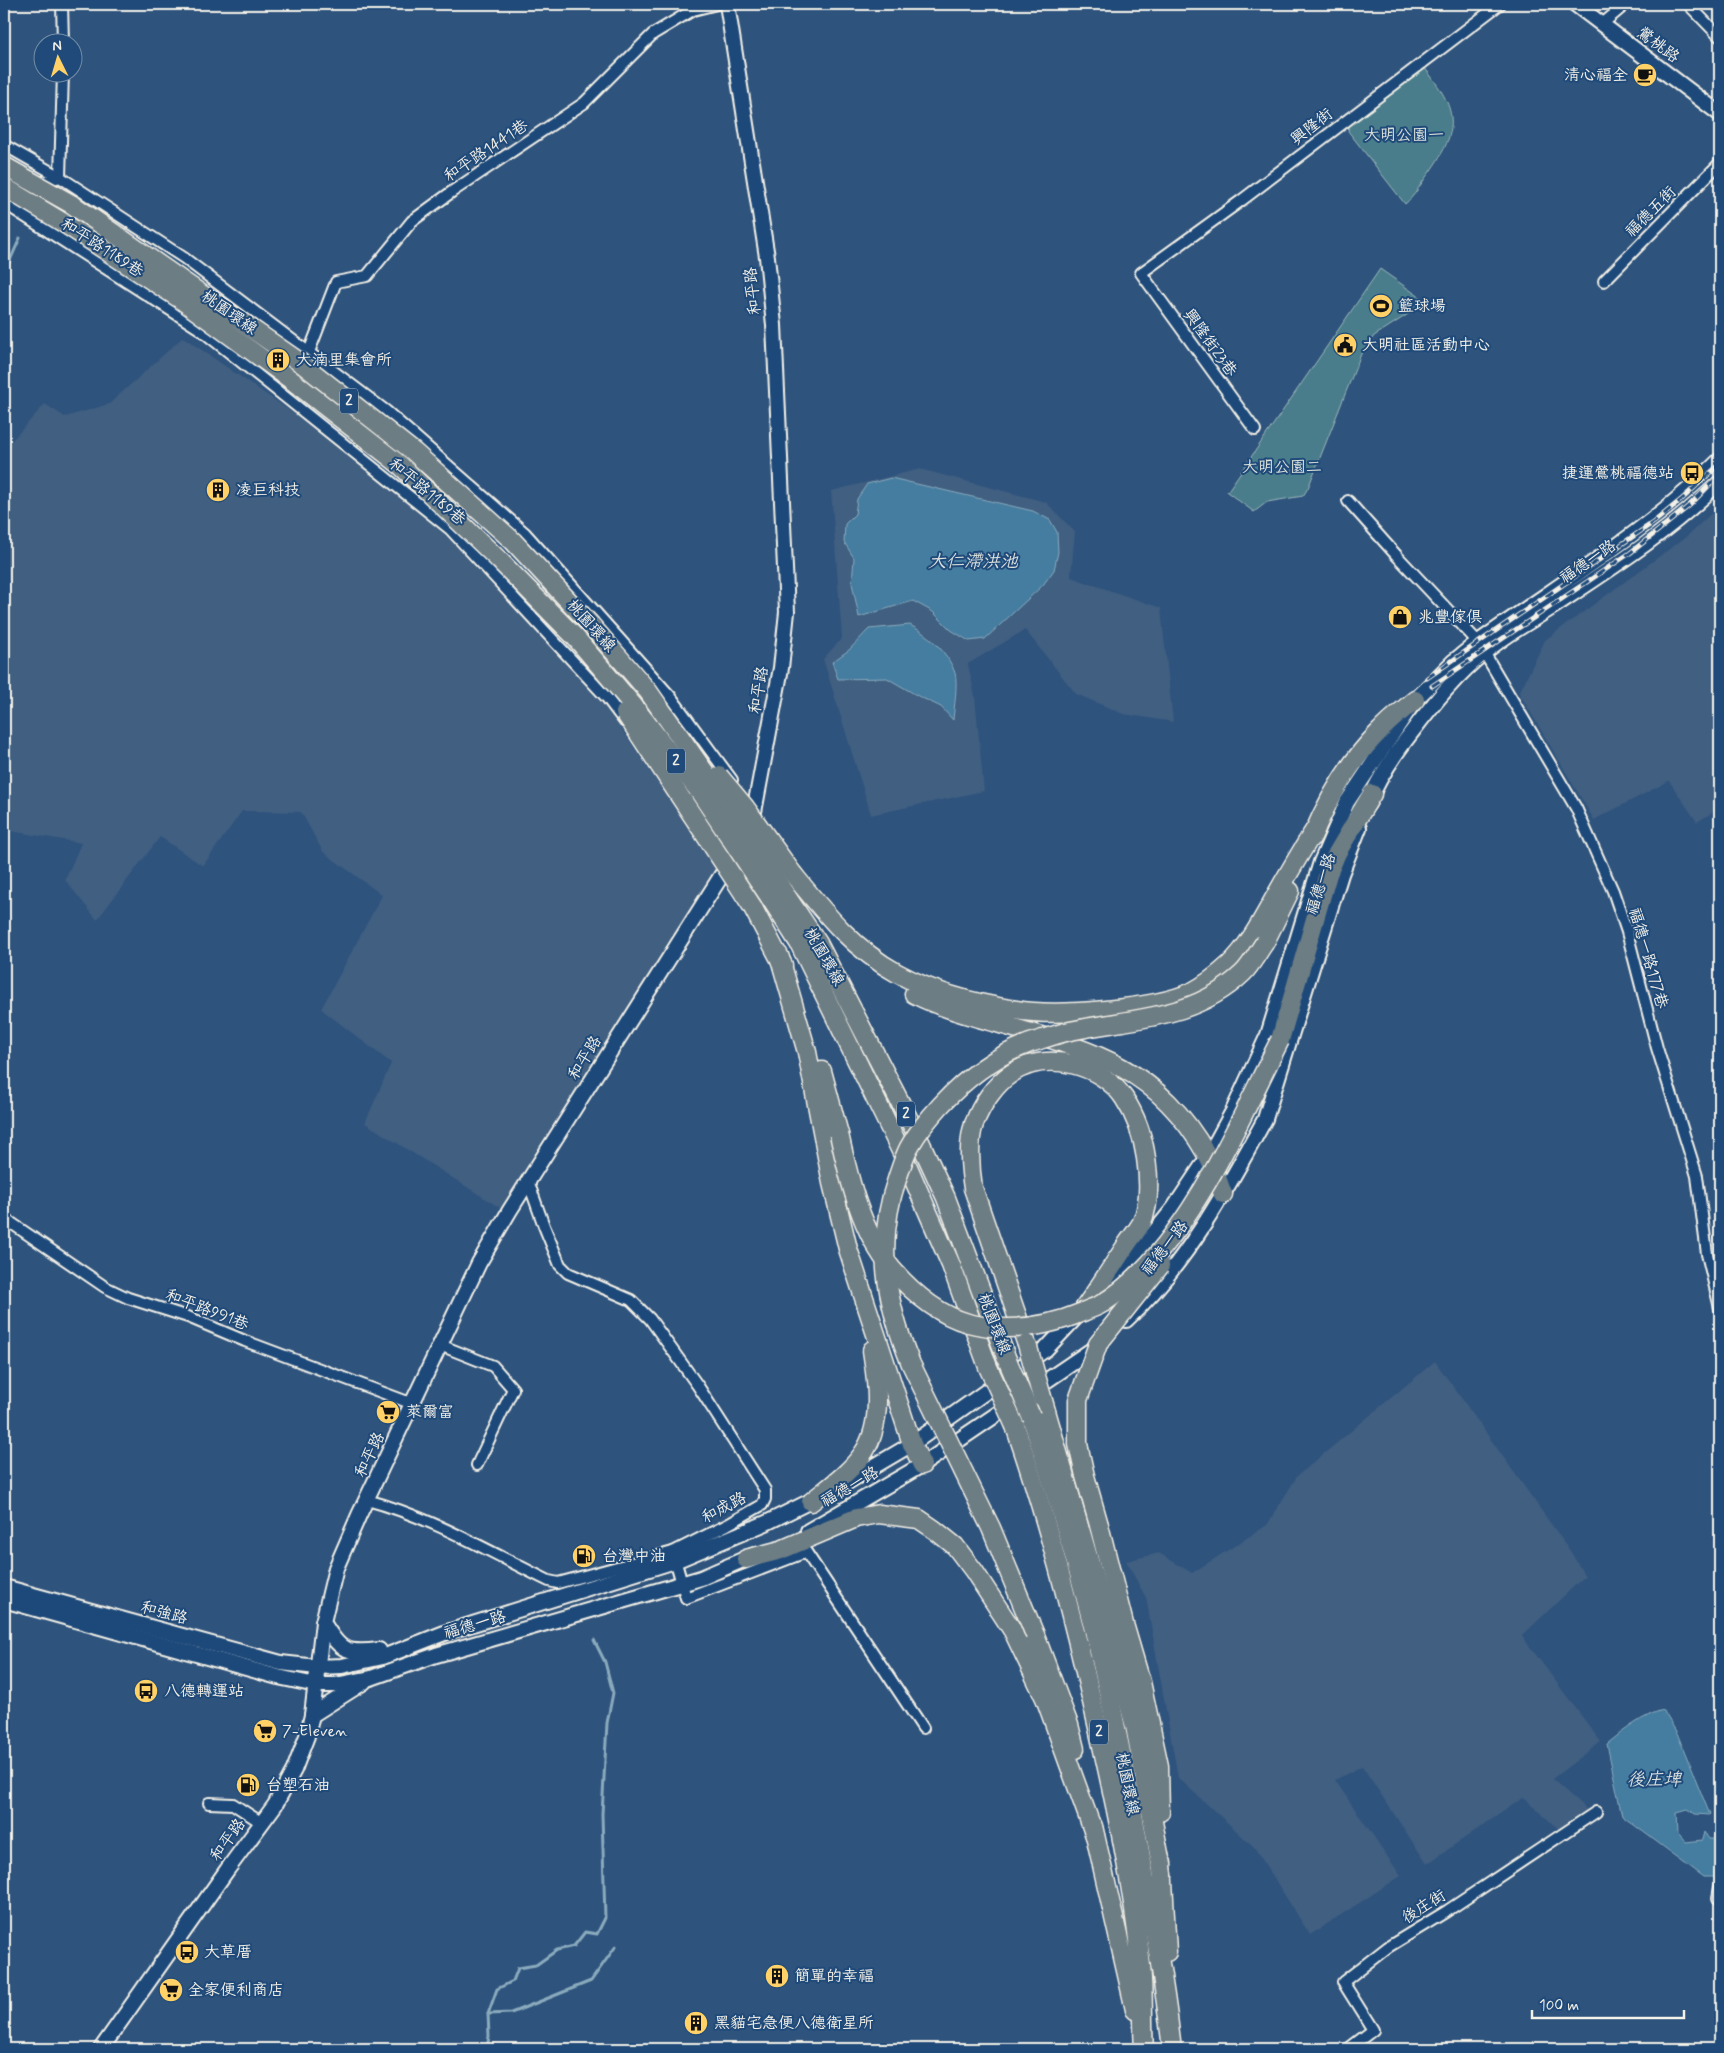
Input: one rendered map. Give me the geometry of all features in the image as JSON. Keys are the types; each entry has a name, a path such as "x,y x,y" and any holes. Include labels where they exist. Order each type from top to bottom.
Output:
{"highway":[{"name":"桃園環線","path":"4,166 73,205 191,286 300,363 414,452 513,541 592,625 648,691 713,784 773,889 902,1153 951,1265 988,1367 1015,1426 1041,1503 1077,1636 1112,1788 1142,1967 1144,2048"},
{"name":"桃園環線","path":"4,187 62,222 180,299 290,380 392,459 498,559 575,637 632,704 773,889 818,943 917,1134 946,1198 1006,1357 1031,1416 1070,1543 1111,1702 1146,1879 1172,2049"},
{"path":"575,637 752,906 809,1018 847,1172 858,1206 872,1238 892,1268 929,1304 967,1323 1030,1327 1060,1322 1103,1304 1141,1272 1180,1225 1220,1160 1280,1040"},
{"path":"648,691 745,807 828,927 874,969 901,986 942,1005 1099,1055 1130,1070 1154,1089 1180,1115 1208,1157 1223,1194"},
{"path":"1144,2048 1069,1725 1035,1635 991,1528 910,1364 892,1310 886,1265 885,1228 891,1196 910,1145 943,1103 977,1071 1007,1053 1028,1044 1068,1032 1174,1013 1223,990 1244,972 1265,942 1279,916 1330,799 1352,765 1379,731 1414,700"},
{"path":"1167,2008 1166,1921 1159,1766 1141,1682 1124,1624 1078,1444 1077,1415 1081,1387 1098,1344 1190,1228 1242,1141 1263,1096 1274,1066 1328,874 1337,853 1372,794"},
{"path":"793,874 847,937 872,957 920,984 970,1000 1017,1010 1062,1012 1117,1008 1171,999 1192,991 1229,965 1259,927 1294,862 1316,828"},
{"path":"778,955 807,1052 832,1182 848,1249 912,1444 922,1466"},
{"path":"1085,1307 1142,1222 1148,1191 1143,1139 1123,1098 1110,1083 1074,1064 1051,1062 1030,1065 1013,1073 996,1088 974,1125 970,1165 972,1188 1027,1344 1100,1597 1135,1726 1163,1875"},
{"path":"811,1502 846,1473 864,1452 874,1430 877,1408 876,1380 863,1298"},
{"path":"746,1559 781,1550 856,1518 879,1514 919,1519 935,1530 955,1546 974,1571 1017,1640 1056,1725 1095,1836"}],"main road":[{"name":"和平路","path":"101,2049 275,1806 294,1770 307,1736 312,1715 323,1622 336,1568 479,1263 528,1181 728,865 754,812 781,668 787,612 774,325 767,256 728,4"},
{"name":"鶯桃路","path":"1575,4 1720,102"},
{"name":"鶯桃路","path":"1589,4 1604,22 1720,114"},
{"name":"福德一路","path":"316,1685 335,1685 372,1678 436,1655 701,1578 746,1559 810,1530 922,1466 1095,1349 1156,1288 1203,1228 1265,1119 1341,874 1372,794 1397,751 1482,647 1629,538 1684,494 1720,460"},
{"name":"福德一路","path":"317,1667 342,1666 383,1657 447,1632 674,1557 811,1502 912,1444 1046,1349 1085,1307 1121,1274 1174,1208 1208,1157 1233,1111 1268,1035 1321,862 1343,811 1414,700 1452,662 1482,647 1648,541 1683,515 1720,481"},
{"path":"1221,1132 1218,1143 1220,1151 1232,1156 1245,1156"},
{"name":"和強路","path":"4,1587 281,1663 317,1667"},
{"name":"和強路","path":"4,1600 278,1677 316,1685"},
{"path":"323,1622 335,1642 348,1651 357,1652 378,1650 447,1632"},
{"path":"312,1715 372,1678"}],"street":[{"path":"62,4 63,32"},
{"name":"和平路1441巷","path":"309,352 336,282 367,276 412,221 584,103 653,34 693,10 718,4"},
{"name":"興隆街","path":"1141,272 1242,200 1500,4"},
{"path":"1604,22 1626,4"},
{"path":"1688,4 1720,37"},
{"path":"4,194 60,177 63,82"},
{"name":"和平路1189巷","path":"4,145 60,177 184,258 376,402 525,533 671,696 754,812"},
{"name":"福德五街","path":"1604,281 1720,163"},
{"name":"和平路1189巷","path":"4,203 200,329 450,529 607,698 728,865"},
{"path":"162,305 184,258"},
{"name":"興隆街23巷","path":"1141,272 1255,430"},
{"name":"福德一路177巷","path":"1348,500 1398,558 1482,647 1576,808 1616,900 1627,932 1663,1067 1697,1176 1707,1254 1720,1308"},
{"name":"和成路","path":"528,1181 560,1264 568,1273 631,1300 650,1319 698,1386 765,1490 765,1499 762,1505 674,1557"},
{"name":"和平路991巷","path":"4,1218 106,1287 128,1298 188,1317 253,1344 413,1404"},
{"path":"440,1345 493,1366 513,1389 477,1465"},
{"path":"367,1500 391,1506 429,1522 549,1581 558,1583 674,1557 686,1598 806,1552 923,1728"},
{"path":"209,1803 233,1804 262,1823"},
{"name":"後庄街","path":"1348,2049 1373,2030 1343,1982 1388,1947 1447,1911 1596,1812"},
{"path":"1718,1898 1720,1887"}],"shaded area":[{"path":"183,337 379,472 573,659 719,870 505,1211 365,1123 391,1063 321,1009 382,895 323,852 301,812 242,811 203,866 160,837 97,920 65,880 81,843 4,830 4,449 45,404 65,417 109,404"},
{"name":"大仁滯洪池","path":"920,469 1046,502 1075,532 1071,577 1161,608 1173,722 1123,714 1076,694 1025,630 968,664 975,696 984,791 871,815 823,659 842,638 831,491"},
{"path":"1720,505 1720,808 1697,822 1669,781 1594,820 1519,693 1545,640 1687,536"},
{"path":"1435,1361 1571,1552 1585,1576 1522,1636 1601,1742 1552,1779 1590,1812 1561,1831 1523,1798 1427,1864 1362,1766 1335,1780 1401,1876 1310,1935 1254,1847 1178,1778 1146,1598 1126,1561 1159,1553 1192,1573 1267,1525 1297,1476"}],"green space":[{"name":"大明公園一","path":"1424,67 1444,95 1451,119 1450,131 1439,157 1415,193 1405,204 1348,131 1350,123"},
{"name":"大明公園二","path":"1380,269 1427,302 1374,336 1361,354 1308,488 1303,496 1267,502 1254,512 1227,492"}],"water":[{"name":"大仁滯洪池","path":"891,478 1033,511 1050,520 1057,532 1058,552 1054,570 1043,585 985,639 969,641 951,630 933,612 913,601 859,617 852,583 854,558 844,542 845,524 855,514 857,499 867,484"},
{"path":"910,625 937,645 952,665 956,683 953,720 941,707 887,678 838,679 832,662 849,650 869,629"},
{"name":"後庄埤","path":"1663,1710 1677,1733 1710,1815 1695,1814 1688,1809 1677,1812 1678,1833 1686,1842 1702,1840 1704,1832 1709,1839 1716,1839 1720,1845 1717,1877 1704,1877 1622,1816 1607,1744 1626,1729"}],"waterway":[{"path":"4,274 20,238"},
{"path":"487,2049 489,2036 488,2014 497,1989 513,1981 518,1968 536,1965 557,1950 574,1946 585,1932 597,1934 605,1918 602,1814 607,1723 613,1693 605,1662 594,1640"},
{"path":"488,2014 511,2013 591,1981 616,1946"}],"railway":[{"path":"1427,678 1654,522 1720,464"},
{"path":"1432,686 1630,553 1690,505 1720,474"}],"place":[{"name":"清心福全","path":"1645,75"},
{"name":"籃球場","path":"1381,306"},
{"name":"大明社區活動中心","path":"1345,345"},
{"name":"大湳里集會所","path":"278,360"},
{"name":"捷運鶯桃福德站","path":"1692,473"},
{"name":"凌巨科技","path":"218,490"},
{"name":"兆豐傢俱","path":"1400,617"},
{"name":"萊爾富","path":"388,1412"},
{"name":"台灣中油","path":"584,1556"},
{"name":"八德轉運站","path":"146,1691"},
{"name":"7-Eleven","path":"265,1731"},
{"name":"台塑石油","path":"248,1785"},
{"name":"大草厝","path":"187,1952"},
{"name":"簡單的幸福","path":"777,1976"},
{"name":"全家便利商店","path":"171,1990"},
{"name":"黑貓宅急便八德衛星所","path":"696,2023"}]}
